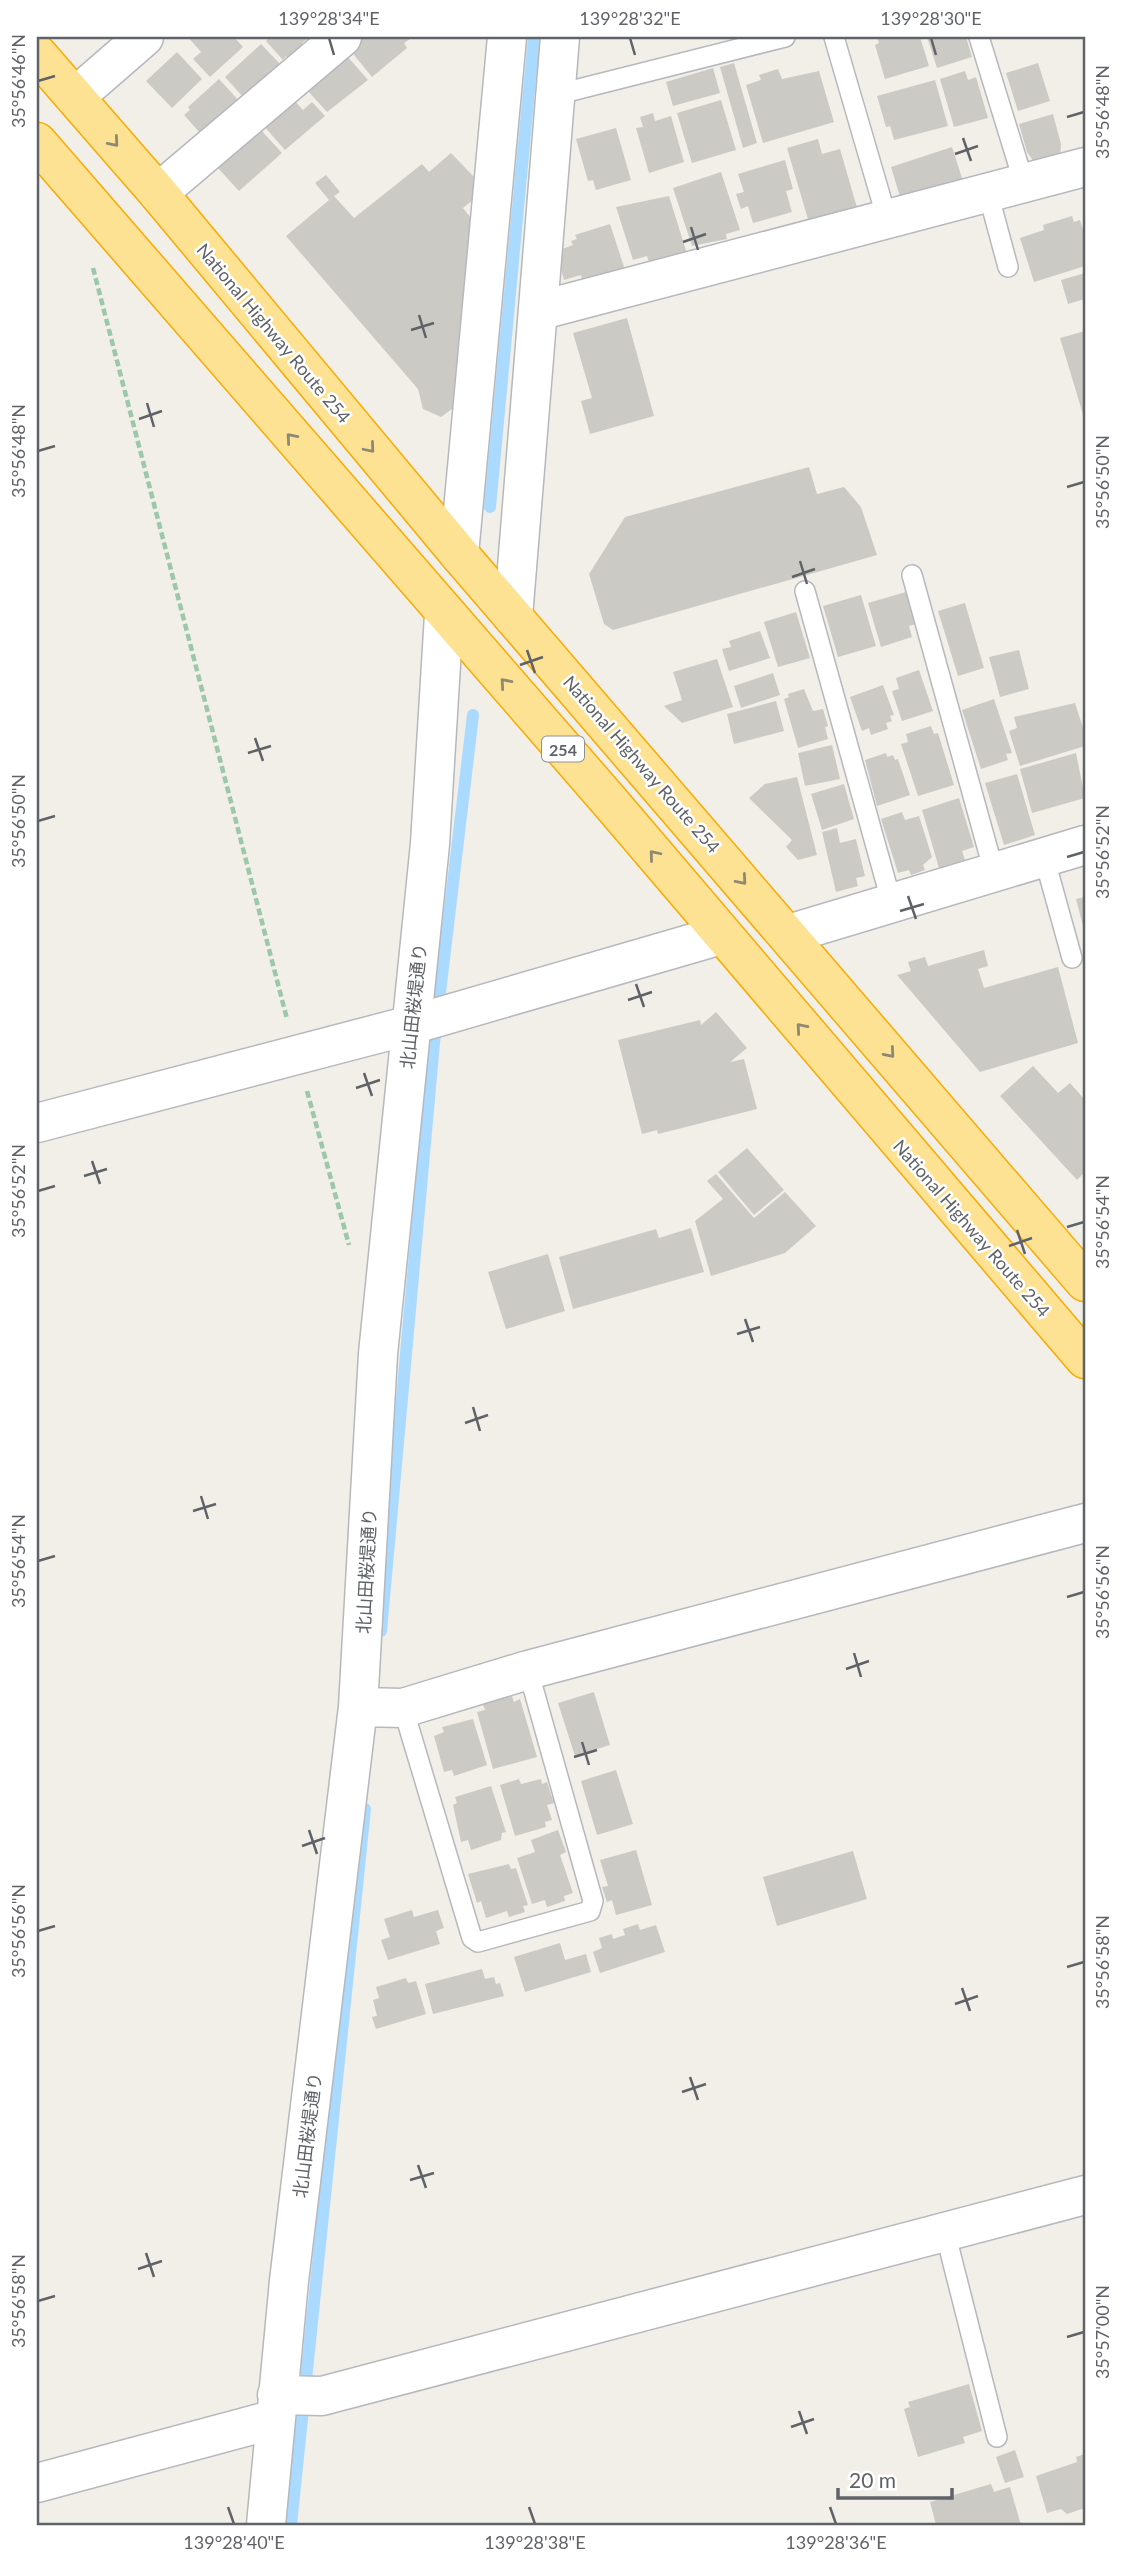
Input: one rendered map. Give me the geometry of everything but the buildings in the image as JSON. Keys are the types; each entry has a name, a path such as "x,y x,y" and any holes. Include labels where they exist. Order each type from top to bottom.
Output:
{"highway":[{"name":"National Highway Route 254","path":"37,54 158,193 459,554 789,934 1085,1282"},
{"name":"National Highway Route 254","path":"37,142 444,615 610,802 1085,1359"}],"street":[{"path":"75,97 144,37"},
{"path":"158,193 342,37"},
{"path":"459,554 507,37"},
{"path":"513,617 560,37"},
{"path":"538,311 1085,167"},
{"name":"北山田桜堤通り","path":"266,2525 276,2407 358,1707 379,1354 430,844 444,615"},
{"path":"789,934 1085,845"},
{"path":"37,1123 411,1025 721,935"},
{"path":"358,1707 403,1708 528,1670 1085,1523"},
{"path":"37,2483 276,2407 1085,2194"}],"lane":[{"path":"555,95 785,37"},
{"path":"834,37 887,219"},
{"path":"979,37 1006,188 1008,267"},
{"path":"912,575 994,872"},
{"path":"805,591 892,904"},
{"path":"1044,857 1072,958"},
{"path":"403,1708 472,1938 478,1941 590,1911 593,1901 528,1670"},
{"path":"945,2232 997,2437"}],"path":[{"path":"103,219 92,266 350,1250"}],"waterway":[{"path":"490,507 534,37"},
{"path":"381,1631 434,1043 473,715"},
{"path":"291,2525 365,1809"}]}
